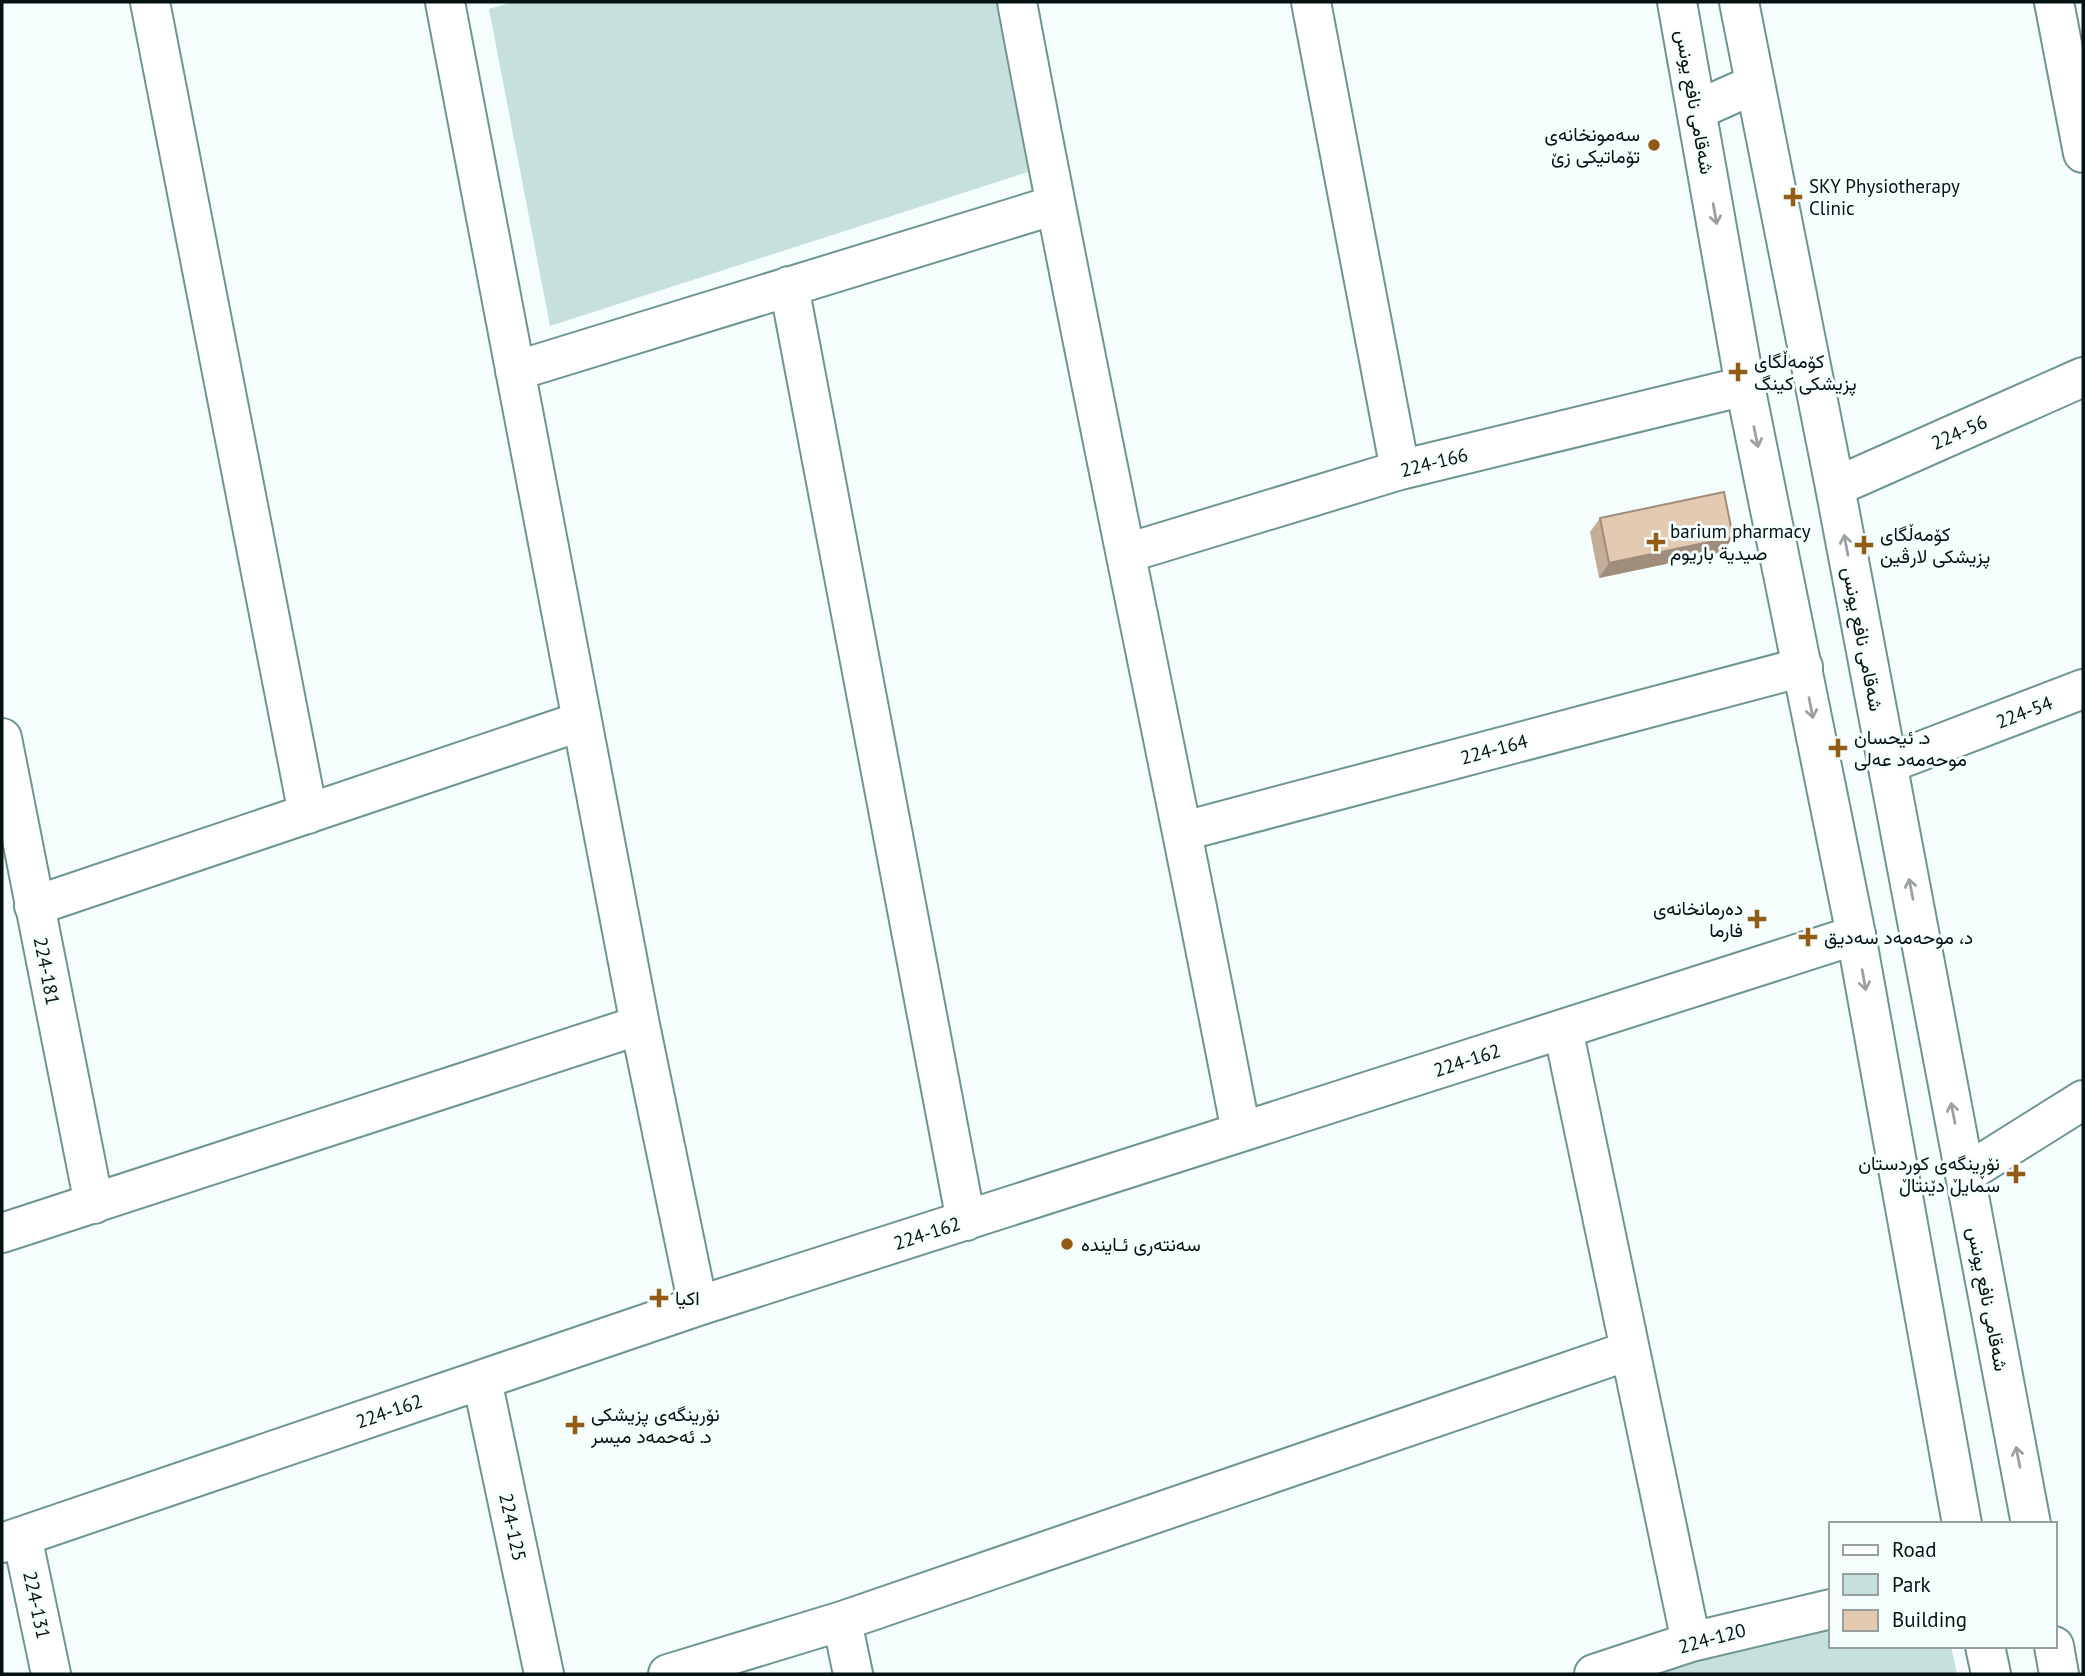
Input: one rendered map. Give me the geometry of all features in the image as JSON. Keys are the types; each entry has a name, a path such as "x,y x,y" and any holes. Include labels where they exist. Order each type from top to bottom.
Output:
{"street":[{"path":"150,2 309,814"},
{"path":"445,2 640,1025 698,1306"},
{"path":"1017,2 1055,205 1184,831 1241,1132"},
{"path":"1311,2 1400,470"},
{"name":"شەقامی نافع یونس","path":"1677,2 1745,386 1856,935 1962,1522"},
{"name":"شەقامی نافع یونس","path":"1739,2 1835,487 2031,1522"},
{"path":"2054,2 2075,66 2083,153"},
{"path":"1697,110 1755,85"},
{"path":"515,371 1055,205"},
{"path":"789,286 966,1220"},
{"name":"224-56","path":"1835,487 2083,377"},
{"name":"224-166","path":"1127,553 1400,470 1745,386"},
{"name":"224-164","path":"1184,831 1803,667"},
{"name":"224-54","path":"1887,764 2083,689"},
{"path":"34,906 582,721"},
{"name":"224-181","path":"2,738 94,1203"},
{"name":"224-162","path":"12,1540 698,1306 1856,935"},
{"path":"2,1233 640,1025"},
{"path":"1563,1029 1628,1351 1691,1642"},
{"path":"1965,1174 2083,1100"},
{"path":"668,1674 842,1621 1628,1351"},
{"name":"224-125","path":"482,1380 544,1674"},
{"name":"224-131","path":"12,1540 51,1674"},
{"name":"224-120","path":"1594,1674 1691,1642 1829,1609"},
{"path":"842,1621 853,1674"},
{"path":"1985,1648 1991,1674"},
{"path":"2054,1648 2059,1674"}],"green space":[{"path":"514,2 996,2 1028,172 550,326 489,9"},
{"path":"1829,1614 1829,1648 1951,1648 1957,1674 1635,1674"}],"building":[{"name":"barium pharmacy صيدية باريوم","path":"1724,492 1733,537 1609,563 1600,518"}],"place":[{"name":"سەمونخانەی تۆماتیکی زێ","path":"1654,145"},
{"name":"SKY Physiotherapy Clinic","path":"1793,197"},
{"name":"کۆمەڵگای پزیشکی کینگ","path":"1738,372"},
{"name":"barium pharmacy صيدية باريوم","path":"1656,542"},
{"name":"کۆمەڵگای پزیشکی لارڤین","path":"1864,545"},
{"name":"د. ئیحسان موحەمەد عەلی","path":"1838,748"},
{"name":"دەرمانخانەی فارما","path":"1757,919"},
{"name":"د، موحەمەد سەدیق","path":"1808,937"},
{"name":"نۆڕینگەی کوردستان سمایڵ دێنتاڵ","path":"2016,1174"},
{"name":"سەنتەری ئـایندە","path":"1067,1244"},
{"name":"اكيا","path":"659,1298"},
{"name":"نۆرینگەی پزیشکی د. ئەحمەد میسر","path":"575,1425"}]}
